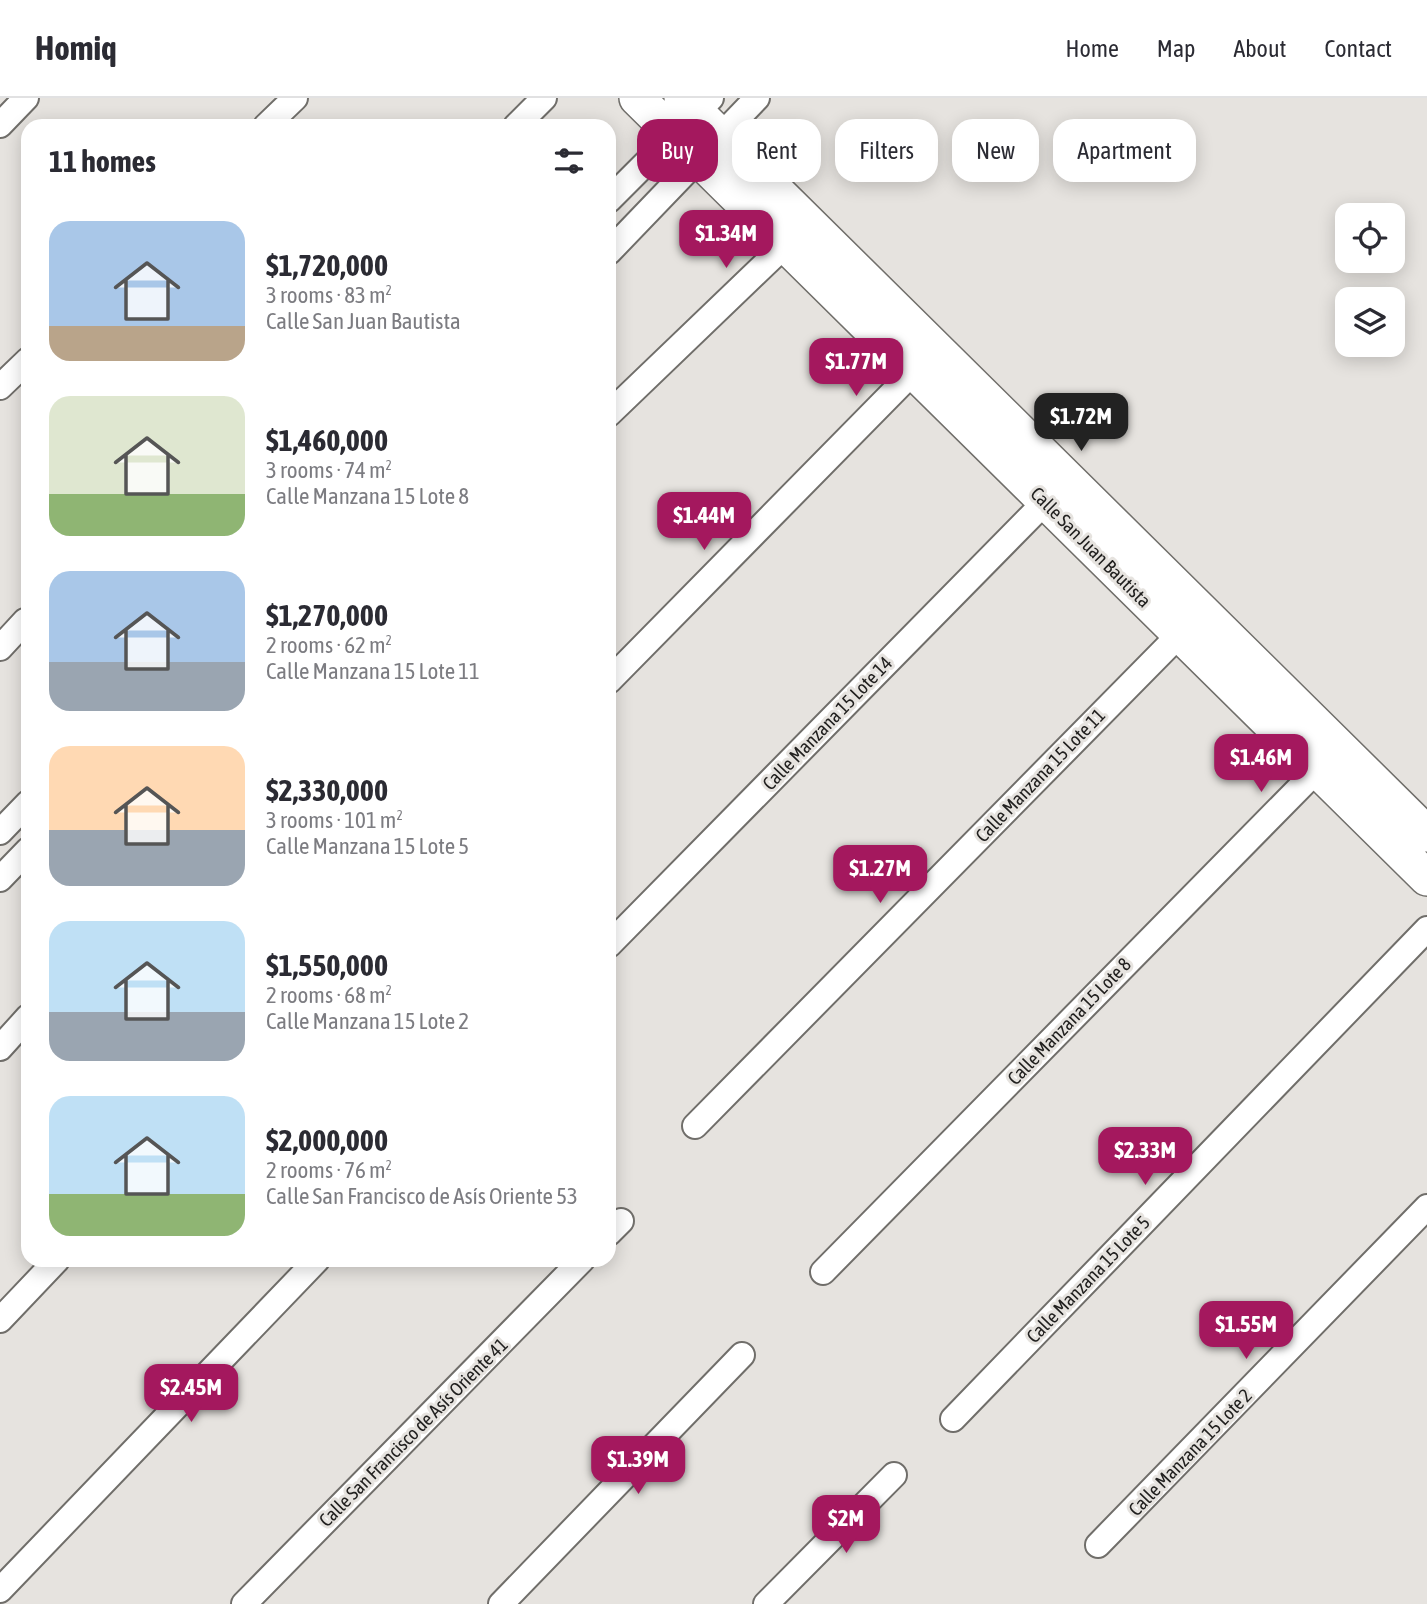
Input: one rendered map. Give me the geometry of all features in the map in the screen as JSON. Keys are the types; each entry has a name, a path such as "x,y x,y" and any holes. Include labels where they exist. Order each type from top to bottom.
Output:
{"main road":[{"name":"Calle San Juan Bautista","path":"637,98 690,110"},
{"name":"Calle San Juan Bautista","path":"718,157 1427,834"},
{"name":"Calle San Juan Bautista","path":"718,159 784,246 1427,878"}],"street":[{"path":"0,125 26,98"},
{"path":"273,119 295,98"},
{"path":"523,119 544,98"},
{"path":"718,140 757,98"},
{"path":"616,192 690,110"},
{"path":"616,245 678,182"},
{"path":"616,407 784,246"},
{"path":"0,387 21,367"},
{"path":"616,674 913,372"},
{"name":"Calle Manzana 15 Lote 14","path":"616,938 1045,502"},
{"path":"0,648 21,625"},
{"name":"Calle Manzana 15 Lote 11","path":"695,1126 1180,635"},
{"name":"Calle Manzana 15 Lote 8","path":"823,1272 1317,771"},
{"path":"0,832 21,810"},
{"path":"0,879 21,857"},
{"name":"Calle Manzana 15 Lote 5","path":"953,1419 1427,929"},
{"path":"0,1048 21,1025"},
{"name":"Calle Manzana 15 Lote 2","path":"1098,1545 1427,1208"},
{"path":"0,1320 50,1267"},
{"path":"0,1590 310,1267"},
{"name":"Calle San Francisco de Asís Oriente 41","path":"244,1604 575,1267"},
{"path":"501,1604 742,1356"},
{"path":"766,1604 894,1475"}]}
